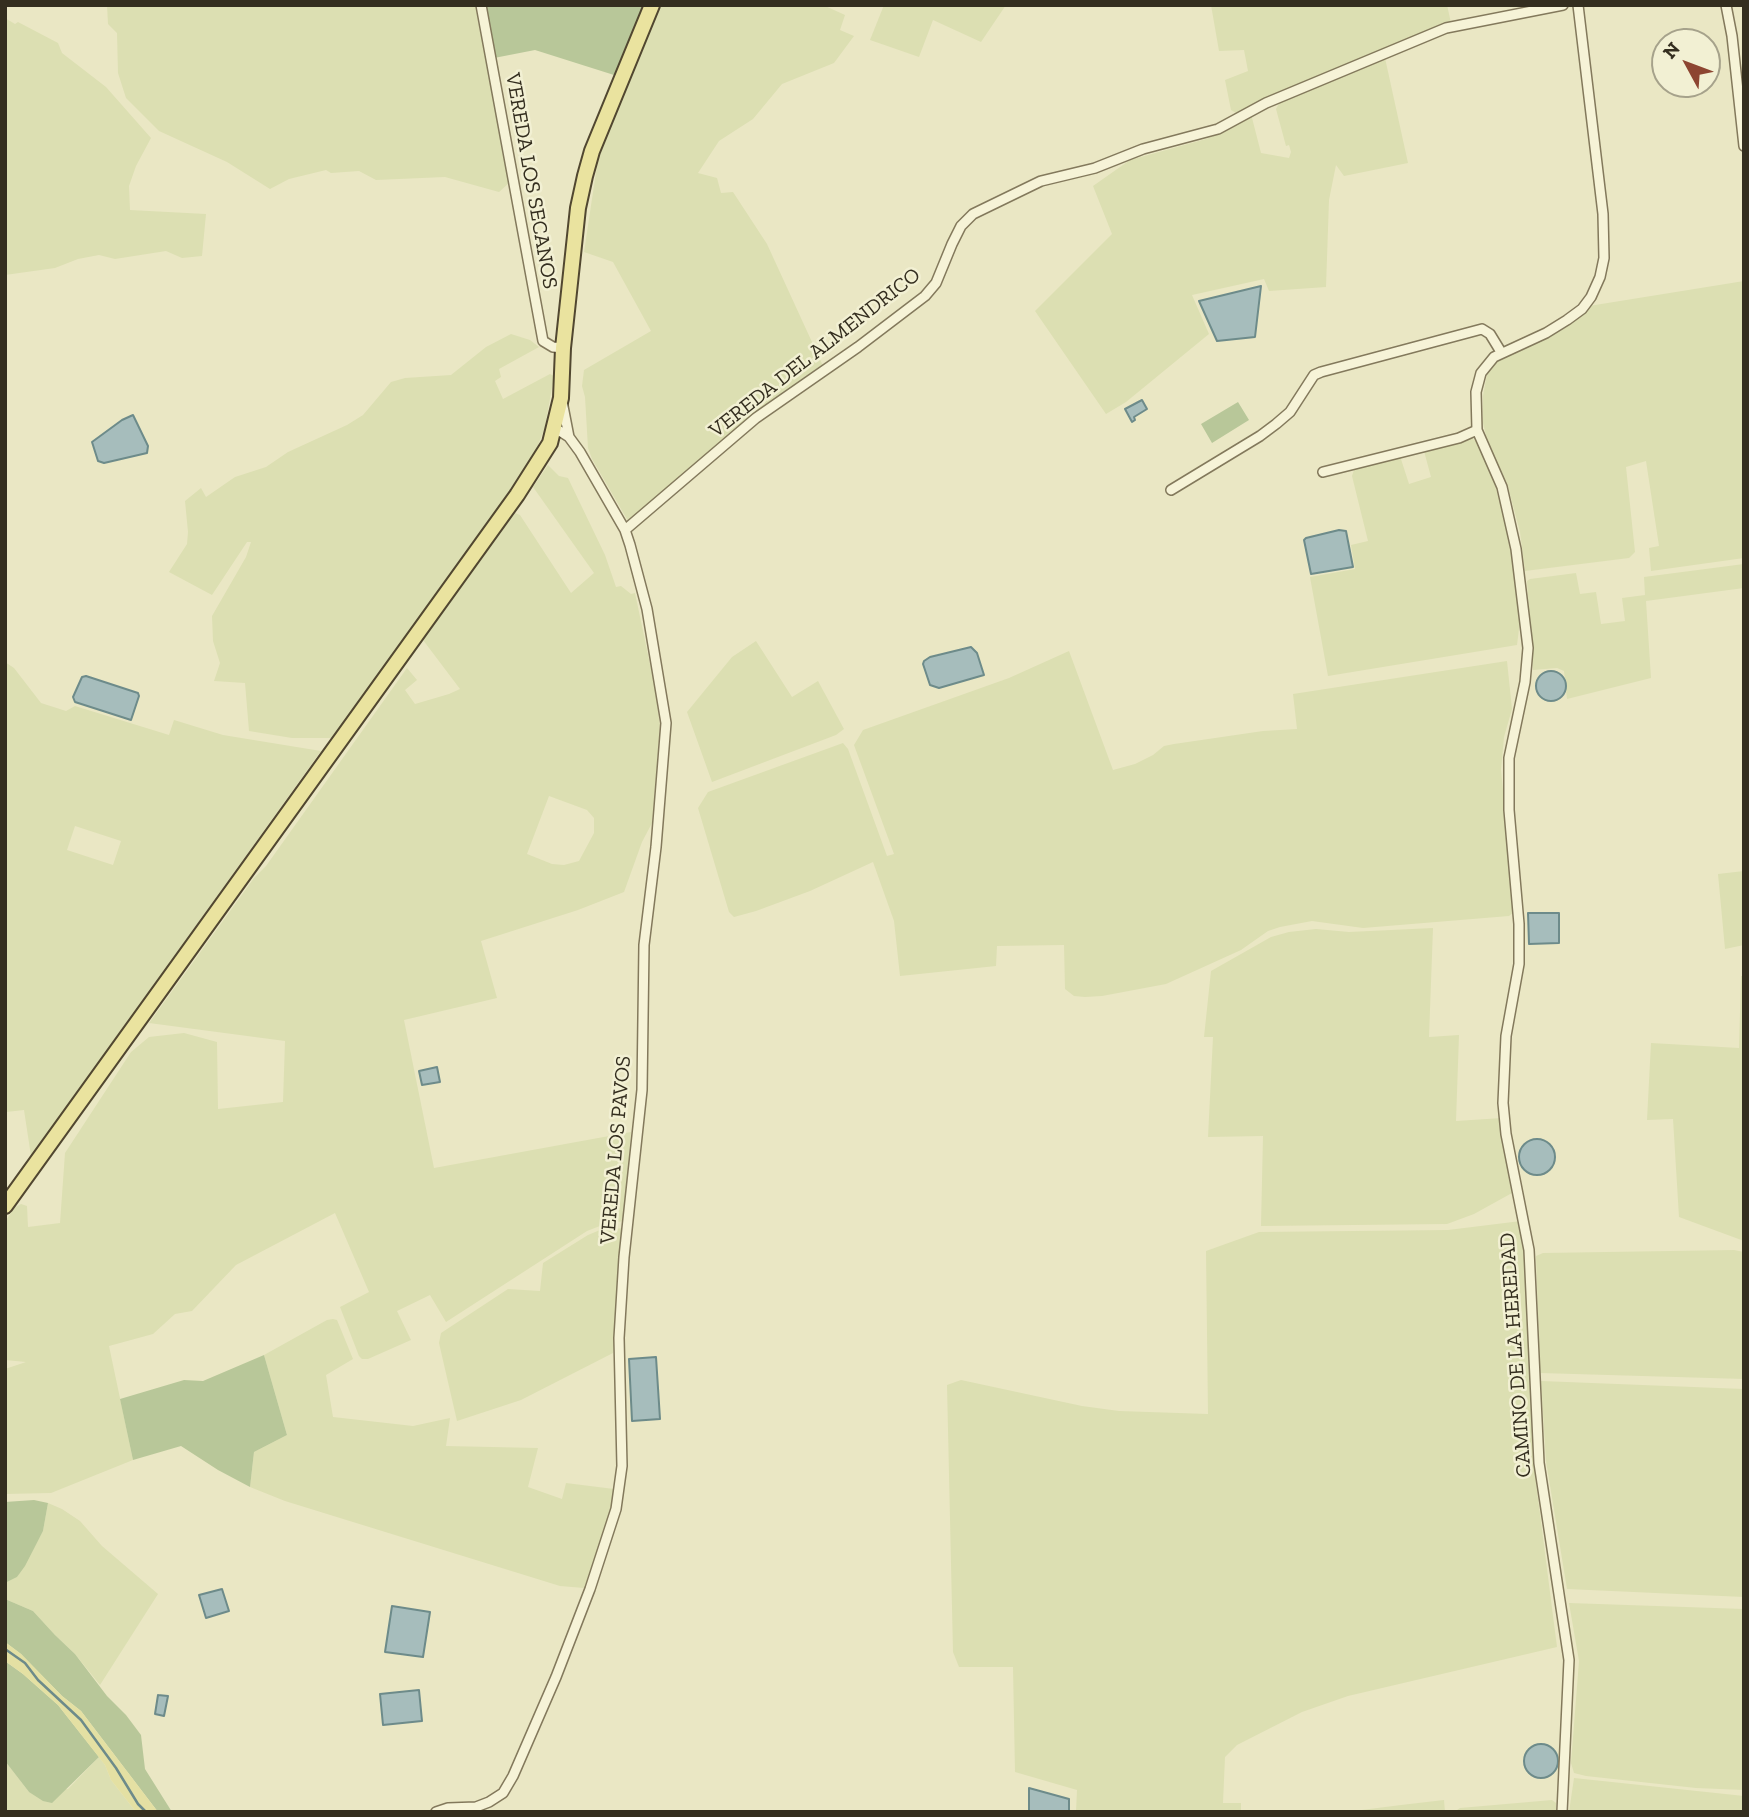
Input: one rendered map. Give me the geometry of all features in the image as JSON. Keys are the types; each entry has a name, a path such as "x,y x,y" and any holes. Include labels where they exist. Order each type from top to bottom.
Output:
{"main road":[{"path":"5,1206 544,454 555,428 561,398 563,348 578,208 585,176 592,151 652,5"}],"street":[{"name":"VEREDA LOS SECANOS","path":"481,5 543,341 553,347 563,348"},
{"name":"VEREDA DEL ALMENDRICO","path":"625,530 756,418 858,347 925,296 936,283 961,226 973,214 1041,181 1095,168 1143,149 1218,129 1266,103 1446,28 1563,5"},
{"name":"CAMINO DE LA HEREDAD","path":"1562,1812 1569,1660 1539,1463 1529,1250 1506,1134 1503,1103 1506,1036 1519,964 1519,924 1509,810 1509,758 1525,682 1528,648 1516,549 1502,487 1477,430 1476,392 1484,367 1501,352 1546,333 1582,309 1600,277 1604,258 1603,214 1578,5"},
{"path":"1726,5 1744,146"},
{"path":"1171,490 1276,424 1290,412 1314,375 1321,372 1482,329 1489,334 1501,352"},
{"path":"561,398 569,437"},
{"path":"555,428 569,437"},
{"path":"1323,472 1459,438 1477,430"},
{"name":"VEREDA LOS PAVOS","path":"436,1812 483,1804 503,1793 508,1786 572,1636 616,1509 622,1466 619,1338 624,1257 642,1090 644,945 656,847 666,723 647,609 625,530 569,437"}],"green space":[{"path":"107,5 475,5 509,183 499,192 445,177 376,180 359,171 331,173 326,170 289,179 270,189 227,162 159,131 126,98 118,73 117,33 108,24"},
{"path":"484,5 643,5 614,75 535,50 494,58"},
{"path":"660,5 823,5 845,15 840,30 854,36 834,63 782,84 753,119 719,141 698,173 717,178 721,193 733,192 767,244 823,366 770,403 628,521 588,448 582,386 584,370 651,331 613,262 584,252 598,159"},
{"path":"884,5 1006,5 981,42 933,20 919,57 870,40"},
{"path":"1211,5 1447,5 1451,23 1236,113 1231,110 1225,80 1248,71 1244,50 1219,51"},
{"path":"5,18 58,43 62,53 106,87 151,138 129,186 130,210 206,214 202,256 182,258 166,251 115,259 99,255 78,259 55,268 5,275"},
{"path":"1385,58 1408,163 1344,176 1336,165 1329,200 1326,287 1269,291 1264,279 1192,295 1209,334 1126,402 1106,414 1035,311 1112,234 1093,186 1130,160 1206,139 1228,130 1251,114 1261,153 1289,158 1291,152 1289,145 1286,146 1276,109 1281,100"},
{"path":"1744,281 1744,558 1651,571 1649,548 1659,546 1646,461 1626,467 1635,552 1629,558 1525,571 1520,532 1507,483 1488,444 1483,423 1483,396 1487,374 1495,363 1589,306"},
{"path":"511,334 530,340 539,347 499,369 501,377 495,381 503,399 550,374 554,376 545,427 535,453 332,738 292,738 249,731 245,683 214,681 220,663 213,641 212,616 246,557 251,542 247,542 212,595 169,572 187,544 185,501 201,488 206,497 235,477 266,467 288,452 347,425 363,415 391,382 405,378 451,375 486,347"},
{"path":"1238,402 1249,420 1212,443 1201,424"},
{"path":"1469,436 1477,442 1493,478 1511,541 1520,621 1517,645 1328,676 1310,577 1355,569 1351,545 1368,541 1352,476 1354,470 1358,466 1400,456 1409,484 1431,477 1424,451"},
{"path":"548,465 559,476 568,478 605,555 616,587 621,586 631,594 635,593 660,725 652,823 642,842 624,892 578,910 481,941 497,998 404,1020 434,1168 631,1132 624,1221 587,1231 446,1322 430,1295 397,1311 411,1340 368,1359 362,1359 340,1307 369,1292 335,1213 236,1265 192,1311 175,1314 153,1334 109,1346 133,1460 51,1493 5,1494 5,1369 26,1362 5,1360 5,1222 14,1208 21,1204 27,1206 28,1227 60,1223 65,1153 131,1052 149,1037 184,1033 217,1042 218,1109 283,1102 285,1041 149,1023 254,878 266,866 407,668 417,680 405,690 415,704 460,689 423,640 515,513 520,515 571,593 594,573 533,487","holes":["549,796 587,810 594,818 594,833 579,861 564,865 552,864 527,854"]},
{"path":"1744,564 1744,588 1646,601 1651,678 1567,699 1564,671 1557,668 1533,670 1527,581 1530,579 1576,573 1580,594 1596,592 1601,624 1625,621 1622,598 1645,595 1644,577"},
{"path":"756,641 792,697 818,681 844,729 836,735 712,782 687,712 732,657"},
{"path":"1069,651 1113,770 1135,764 1164,746 1263,731 1297,729 1293,694 1507,661 1512,709 1504,737 1501,770 1515,911 1509,916 1363,928 1312,921 1280,927 1268,931 1241,950 1166,984 1085,997 1074,996 1065,989 1064,945 997,946 996,966 900,976 894,921 873,862 810,891 756,911 734,917 729,912 698,808 708,792 843,743 848,749 887,856 894,854 854,745 863,730 1009,678"},
{"path":"5,662 14,668 41,703 66,711 75,706 169,735 174,720 223,735 321,751 31,1156 24,1110 6,1112","holes":["75,826 121,841 113,865 67,850"]},
{"path":"1744,871 1744,945 1725,949 1718,874"},
{"path":"1433,928 1429,1037 1459,1035 1456,1121 1502,1118 1512,1193 1474,1214 1447,1224 1261,1226 1263,1136 1208,1137 1213,1037 1204,1037 1211,971 1271,937 1289,932 1316,929 1349,932"},
{"path":"1741,976 1744,976 1744,1241 1679,1217 1673,1119 1647,1120 1651,1043 1739,1048"},
{"path":"1521,1221 1525,1253 1535,1475 1557,1647 1348,1696 1302,1712 1237,1745 1225,1757 1223,1803 1241,1803 1241,1812 1076,1812 1077,1790 1015,1772 1013,1667 959,1667 953,1652 947,1385 961,1380 1082,1406 1119,1411 1208,1414 1206,1251 1259,1232 1448,1230"},
{"path":"624,1228 613,1353 521,1400 457,1421 439,1343 441,1333 508,1289 540,1291 543,1263 588,1235 600,1230"},
{"path":"1744,1252 1744,1379 1540,1373 1536,1256 1543,1253"},
{"path":"333,1319 337,1320 353,1359 326,1375 333,1417 413,1426 450,1418 446,1446 538,1448 528,1487 562,1499 566,1483 614,1489 608,1521 584,1588 560,1586 285,1501 250,1487 254,1452 287,1435 264,1355"},
{"path":"264,1355 287,1435 254,1452 250,1487 181,1446 133,1460 120,1399 184,1380 203,1381"},
{"path":"1541,1381 1744,1389 1744,1597 1567,1589 1546,1461"},
{"path":"34,1500 48,1503 43,1531 17,1577 5,1583 5,1502"},
{"path":"48,1503 80,1521 102,1546 158,1594 100,1685 75,1654 33,1611 5,1599 5,1583 17,1577 43,1531"},
{"path":"5,1599 33,1611 75,1654 107,1696 126,1715 141,1735 145,1769 172,1812 158,1812 81,1711 5,1642"},
{"path":"1569,1603 1744,1609 1744,1790 1696,1788 1574,1773 1571,1763 1579,1661"},
{"path":"5,1661 58,1705 99,1757 52,1803 29,1792 5,1761"},
{"path":"99,1757 111,1780 136,1812 5,1812 5,1761 29,1792 68,1789"},
{"path":"1574,1778 1744,1796 1744,1812 1569,1812"},
{"path":"1444,1800 1445,1812 1346,1812 1401,1805"},
{"path":"1552,1800 1556,1803 1556,1812 1454,1812 1460,1808"}],"sand":[{"path":"5,1642 81,1711 158,1812 136,1812 111,1780 105,1765 58,1705 5,1661"}],"water":[{"path":"1261,286 1255,337 1217,341 1199,301"},
{"path":"1142,400 1147,409 1134,417 1132,422 1125,409"},
{"path":"133,415 148,446 147,453 104,463 98,461 92,442"},
{"path":"1339,530 1346,531 1353,567 1311,574 1304,540"},
{"path":"971,647 977,653 984,675 939,688 930,685 924,661 930,657"},
{"path":"1551,671 1562,675 1566,686 1562,697 1551,701 1540,697 1536,686 1540,675"},
{"path":"82,677 138,693 131,720 75,702 73,697"},
{"path":"1528,913 1559,913 1559,943 1529,944"},
{"path":"437,1067 440,1082 422,1085 419,1071"},
{"path":"1537,1139 1550,1144 1555,1157 1550,1170 1537,1175 1524,1170 1519,1157 1524,1144"},
{"path":"656,1357 660,1419 632,1421 629,1359"},
{"path":"222,1589 229,1611 206,1618 199,1595"},
{"path":"392,1606 430,1612 423,1657 385,1652"},
{"path":"419,1690 422,1721 383,1725 380,1694"},
{"path":"158,1695 168,1696 164,1716 155,1714"},
{"path":"1541,1744 1553,1749 1558,1761 1553,1773 1541,1778 1529,1773 1524,1761 1529,1749"},
{"path":"1029,1788 1069,1799 1069,1812 1029,1812"}],"waterway":[{"path":"5,1649 25,1663 38,1680 81,1720 146,1812"}]}
